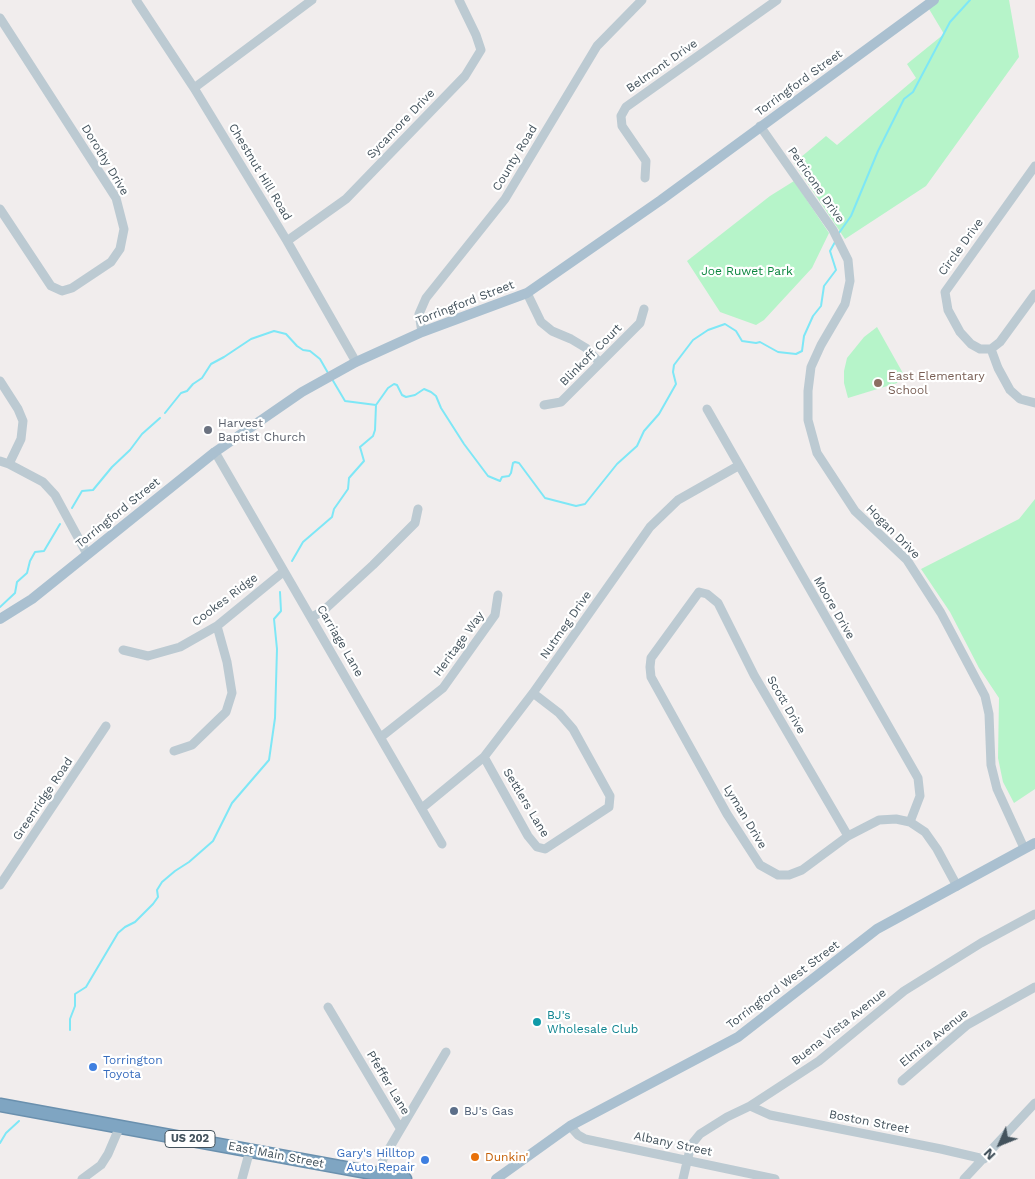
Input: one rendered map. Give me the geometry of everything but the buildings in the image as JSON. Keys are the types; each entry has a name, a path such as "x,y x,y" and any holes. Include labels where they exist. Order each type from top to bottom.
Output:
{"highway":[{"name":"East Main Street","path":"0,1105 405,1179"}],"main road":[{"name":"Torringford Street","path":"0,619 32,599 215,452 249,427 329,376 356,362 422,332 527,293 661,200 934,0"},
{"name":"Torringford West Street","path":"496,1179 570,1126 738,1036 864,939 890,922 1035,843"}],"street":[{"name":"Chestnut Hill Road","path":"136,0 194,88 288,242 356,362"},
{"path":"194,88 312,0"},
{"name":"Sycamore Drive","path":"288,242 346,199 465,76 481,50 459,0"},
{"name":"County Road","path":"422,332 419,314 426,298 505,199 597,46 642,0"},
{"name":"Belmont Drive","path":"645,178 646,161 622,126 621,116 626,107 777,0"},
{"name":"Dorothy Drive","path":"0,18 116,198 124,229 120,248 111,262 72,288 62,291 50,286 3,221"},
{"name":"Petricone Drive","path":"760,126 833,230 846,256"},
{"name":"Circle Drive","path":"991,349 980,349 970,344 960,332 948,310 945,292 1035,166"},
{"path":"0,209 3,221"},
{"name":"Hogan Drive","path":"846,256 850,281 845,304 815,356 811,367 808,390 808,420 817,453 855,511 907,560 941,613 985,696 989,714 991,765 997,789 1024,848"},
{"path":"527,293 541,322 552,331 586,348 600,363"},
{"path":"1035,294 1000,342 991,349 998,368 1010,390 1020,399 1035,403"},
{"name":"Blinkoff Court","path":"544,405 561,402 640,323 644,309"},
{"path":"0,381 18,409 23,421 21,439 4,462 42,482 55,495 87,554"},
{"name":"Moore Drive","path":"707,409 918,778 920,796 910,822"},
{"name":"Carriage Lane","path":"215,452 442,844"},
{"name":"Nutmeg Drive","path":"422,808 484,757 533,693 650,526 678,500 738,466"},
{"path":"312,617 323,611 415,523 418,509"},
{"name":"Cookes Ridge","path":"123,650 148,656 180,647 217,626 283,572"},
{"name":"Lyman Drive","path":"699,592 652,658 650,667 652,677 727,814 760,865 778,875 789,874 802,870 848,836 878,820 896,819 910,822"},
{"name":"Scott Drive","path":"699,592 707,594 718,603 754,675 848,836"},
{"name":"Heritage Way","path":"381,737 443,688 495,615 498,595"},
{"path":"174,751 192,745 226,712 232,693 227,662 217,626"},
{"name":"Settlers Lane","path":"484,757 528,836 537,847 545,849 609,807 610,796 573,728 559,713 533,693"},
{"name":"Greenridge Road","path":"0,885 106,726"},
{"path":"910,822 925,832 937,849 957,886"},
{"name":"Buena Vista Avenue","path":"683,1179 691,1145 700,1134 727,1117 750,1106 819,1062 904,992 981,943 1035,914"},
{"name":"Elmira Avenue","path":"902,1081 967,1025 1035,987"},
{"name":"Pfeffer Lane","path":"328,1007 400,1128 383,1159 379,1174"},
{"path":"400,1128 446,1052"},
{"path":"964,1179 984,1160 1035,1103"},
{"name":"Boston Street","path":"750,1106 770,1115 941,1149 984,1160"},
{"path":"82,1179 101,1165 120,1126"},
{"name":"Albany Street","path":"570,1126 578,1135 585,1138 775,1179"},
{"path":"242,1179 250,1150"}],"green space":[{"path":"931,0 1009,0 1019,57 926,186 845,239 794,163 826,136 837,145 916,78 907,64 944,34 926,4"},
{"name":"Joe Ruwet Park","path":"794,181 829,233 812,268 764,320 756,325 720,312 687,261 770,196"},
{"path":"877,327 904,375 897,383 848,398 844,383 847,358 864,337"},
{"path":"1035,499 1035,789 1014,803 1003,782 998,758 999,698 979,668 950,612 921,569 1019,519"}],"waterway":[{"path":"839,233 851,216 878,151 904,99 913,92 950,22 970,0"},
{"path":"292,561 303,542 332,517 334,509 348,489 349,478 364,461 360,447 373,436 376,405 388,388 394,384 397,385 402,395 406,397 415,395 424,389 436,396 441,408 464,444 488,476 500,481 502,477 509,476 513,463 519,463 545,498 576,506 585,504 617,464 637,446 644,431 659,414 676,384 673,372 674,365 693,340 708,330 725,324 736,331 742,341 760,342 778,352 796,354 802,351 804,336 813,316 821,306 824,286 836,270 830,251 835,242"},
{"path":"165,413 181,393 187,391 202,378 211,364 251,339 274,331 286,334 297,346 303,350 310,351 320,359 328,373"},
{"path":"332,379 345,401 376,405"},
{"path":"72,508 82,491 93,490 112,467 130,450 142,434 160,418"},
{"path":"0,607 15,593 17,582 27,573 35,552 44,551 60,524"},
{"path":"70,1030 70,1019 75,1006 75,994 86,987 118,933 135,922 153,904 158,897 157,890 162,882 213,841 232,803 269,760 275,718 277,649 274,619 281,611 280,592"},
{"path":"0,1143 6,1133 19,1121"}],"place":[{"name":"East Elementary School","path":"878,383"},
{"name":"Harvest Baptist Church","path":"208,430"},
{"name":"BJ's Wholesale Club","path":"537,1022"},
{"name":"Torrington Toyota","path":"93,1067"},
{"name":"BJ's Gas","path":"454,1111"},
{"name":"Dunkin'","path":"475,1157"},
{"name":"Gary's Hilltop Auto Repair","path":"425,1160"}]}
